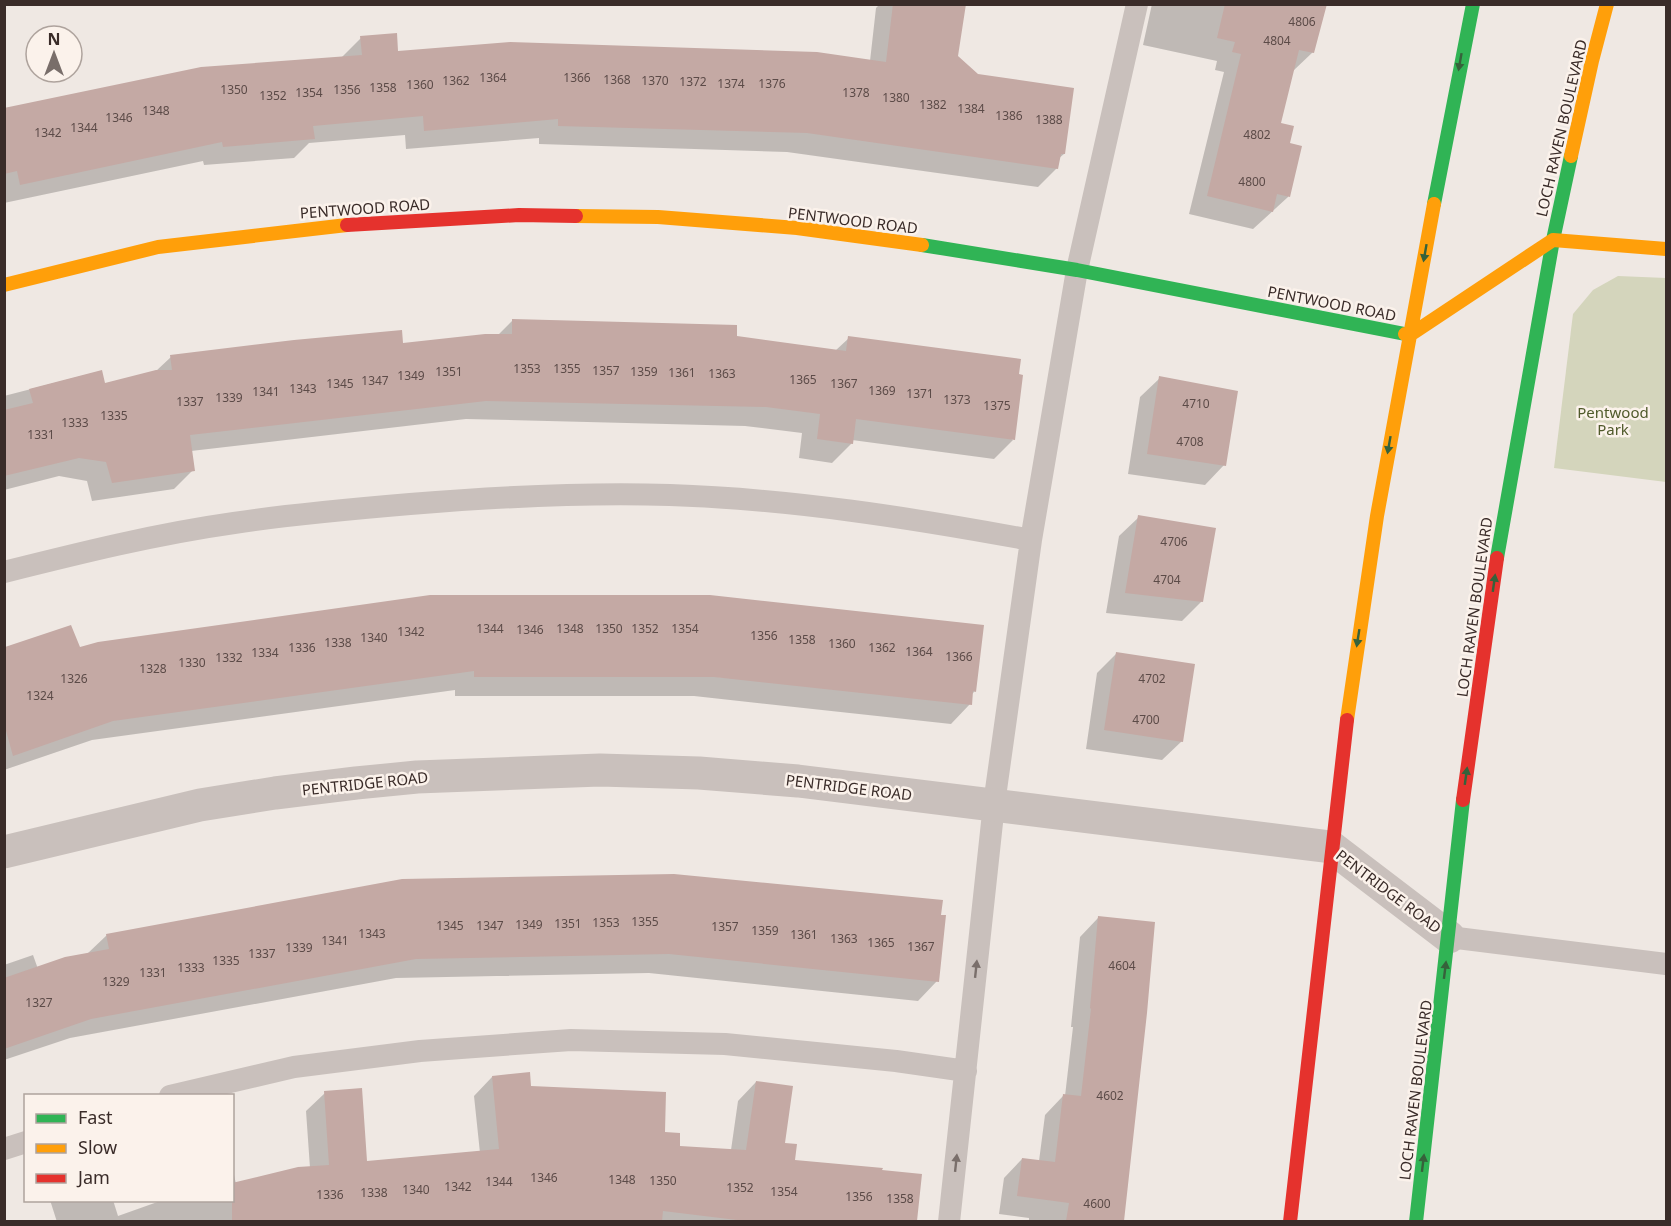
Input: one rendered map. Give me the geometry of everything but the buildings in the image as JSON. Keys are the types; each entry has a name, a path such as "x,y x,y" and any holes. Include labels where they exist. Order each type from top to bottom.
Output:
{"main road":[{"path":"1290,1221 1331,847 1353,673 1378,509 1462,52 1473,4"},
{"name":"LOCH RAVEN BOULEVARD","path":"1416,1221 1449,937 1458,834 1502,526 1553,240 1592,61 1607,4"},
{"name":"PENTWOOD ROAD","path":"4,285 168,245 365,223 519,215 658,217 797,228 938,247 1077,270 1410,335 1553,240"},
{"path":"1553,240 1666,249"}],"street":[{"name":"PENTRIDGE ROAD","path":"4,852 200,805 275,793 417,777 600,770 699,772 994,804 1331,847 1449,937"}],"lane":[{"path":"950,1221 994,804 1031,540 1077,270 1137,4"},
{"path":"4,572 113,545 234,523 357,508 513,496 670,495 803,505 933,522 1031,540"},
{"name":"PENTRIDGE ROAD","path":"1449,937 1666,964"},
{"path":"174,1094 294,1067 420,1051 572,1040 725,1044 896,1061 966,1071"},
{"path":"4,1149 24,1143"}],"green space":[{"name":"Pentwood Park","path":"1618,276 1666,278 1666,482 1554,468 1573,314 1593,290"}],"traffic: fast":[{"path":"1434,204 1473,4"},
{"path":"1497,558 1553,240 1571,156"},
{"path":"922,245 1077,270 1405,334"},
{"path":"1416,1222 1463,800"}],"traffic: slow":[{"path":"1571,156 1607,4"},
{"path":"1347,720 1377,516 1434,204"},
{"path":"576,216 658,217 797,228 922,245"},
{"path":"4,285 158,247 347,225"},
{"path":"1405,334 1410,335 1553,240 1666,249"}],"traffic: jam":[{"path":"347,225 519,215 576,216"},
{"path":"1463,800 1497,558"},
{"path":"1290,1222 1347,720"}]}
